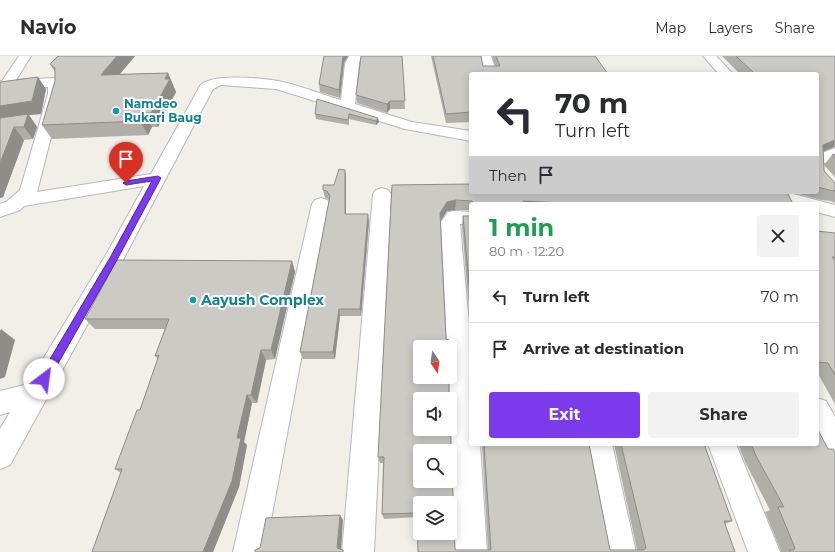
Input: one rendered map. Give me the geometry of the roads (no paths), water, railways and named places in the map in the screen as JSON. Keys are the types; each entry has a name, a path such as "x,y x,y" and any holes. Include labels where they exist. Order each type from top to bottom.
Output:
{"street":[{"path":"4,83 25,56"},
{"path":"347,107 352,64 355,56"},
{"path":"485,56 489,72"},
{"path":"709,56 724,72"},
{"path":"0,455 114,258 207,86 221,81 277,85 410,126 469,136"},
{"path":"0,211 13,206 28,192 41,120 55,94 55,82 4,83"},
{"path":"819,167 835,152"},
{"path":"18,201 158,178"},
{"path":"358,552 382,194"},
{"path":"772,194 802,202"},
{"path":"249,552 321,204"},
{"path":"819,207 835,211"},
{"path":"469,218 454,217 450,222 465,424 471,552"},
{"path":"0,403 36,393"},
{"path":"819,414 835,444"},
{"path":"598,446 620,552"},
{"path":"723,446 764,552"}],"place":[{"name":"Namdeo Rukari Baug","path":"116,111"},
{"name":"Aayush Complex","path":"193,300"}]}
